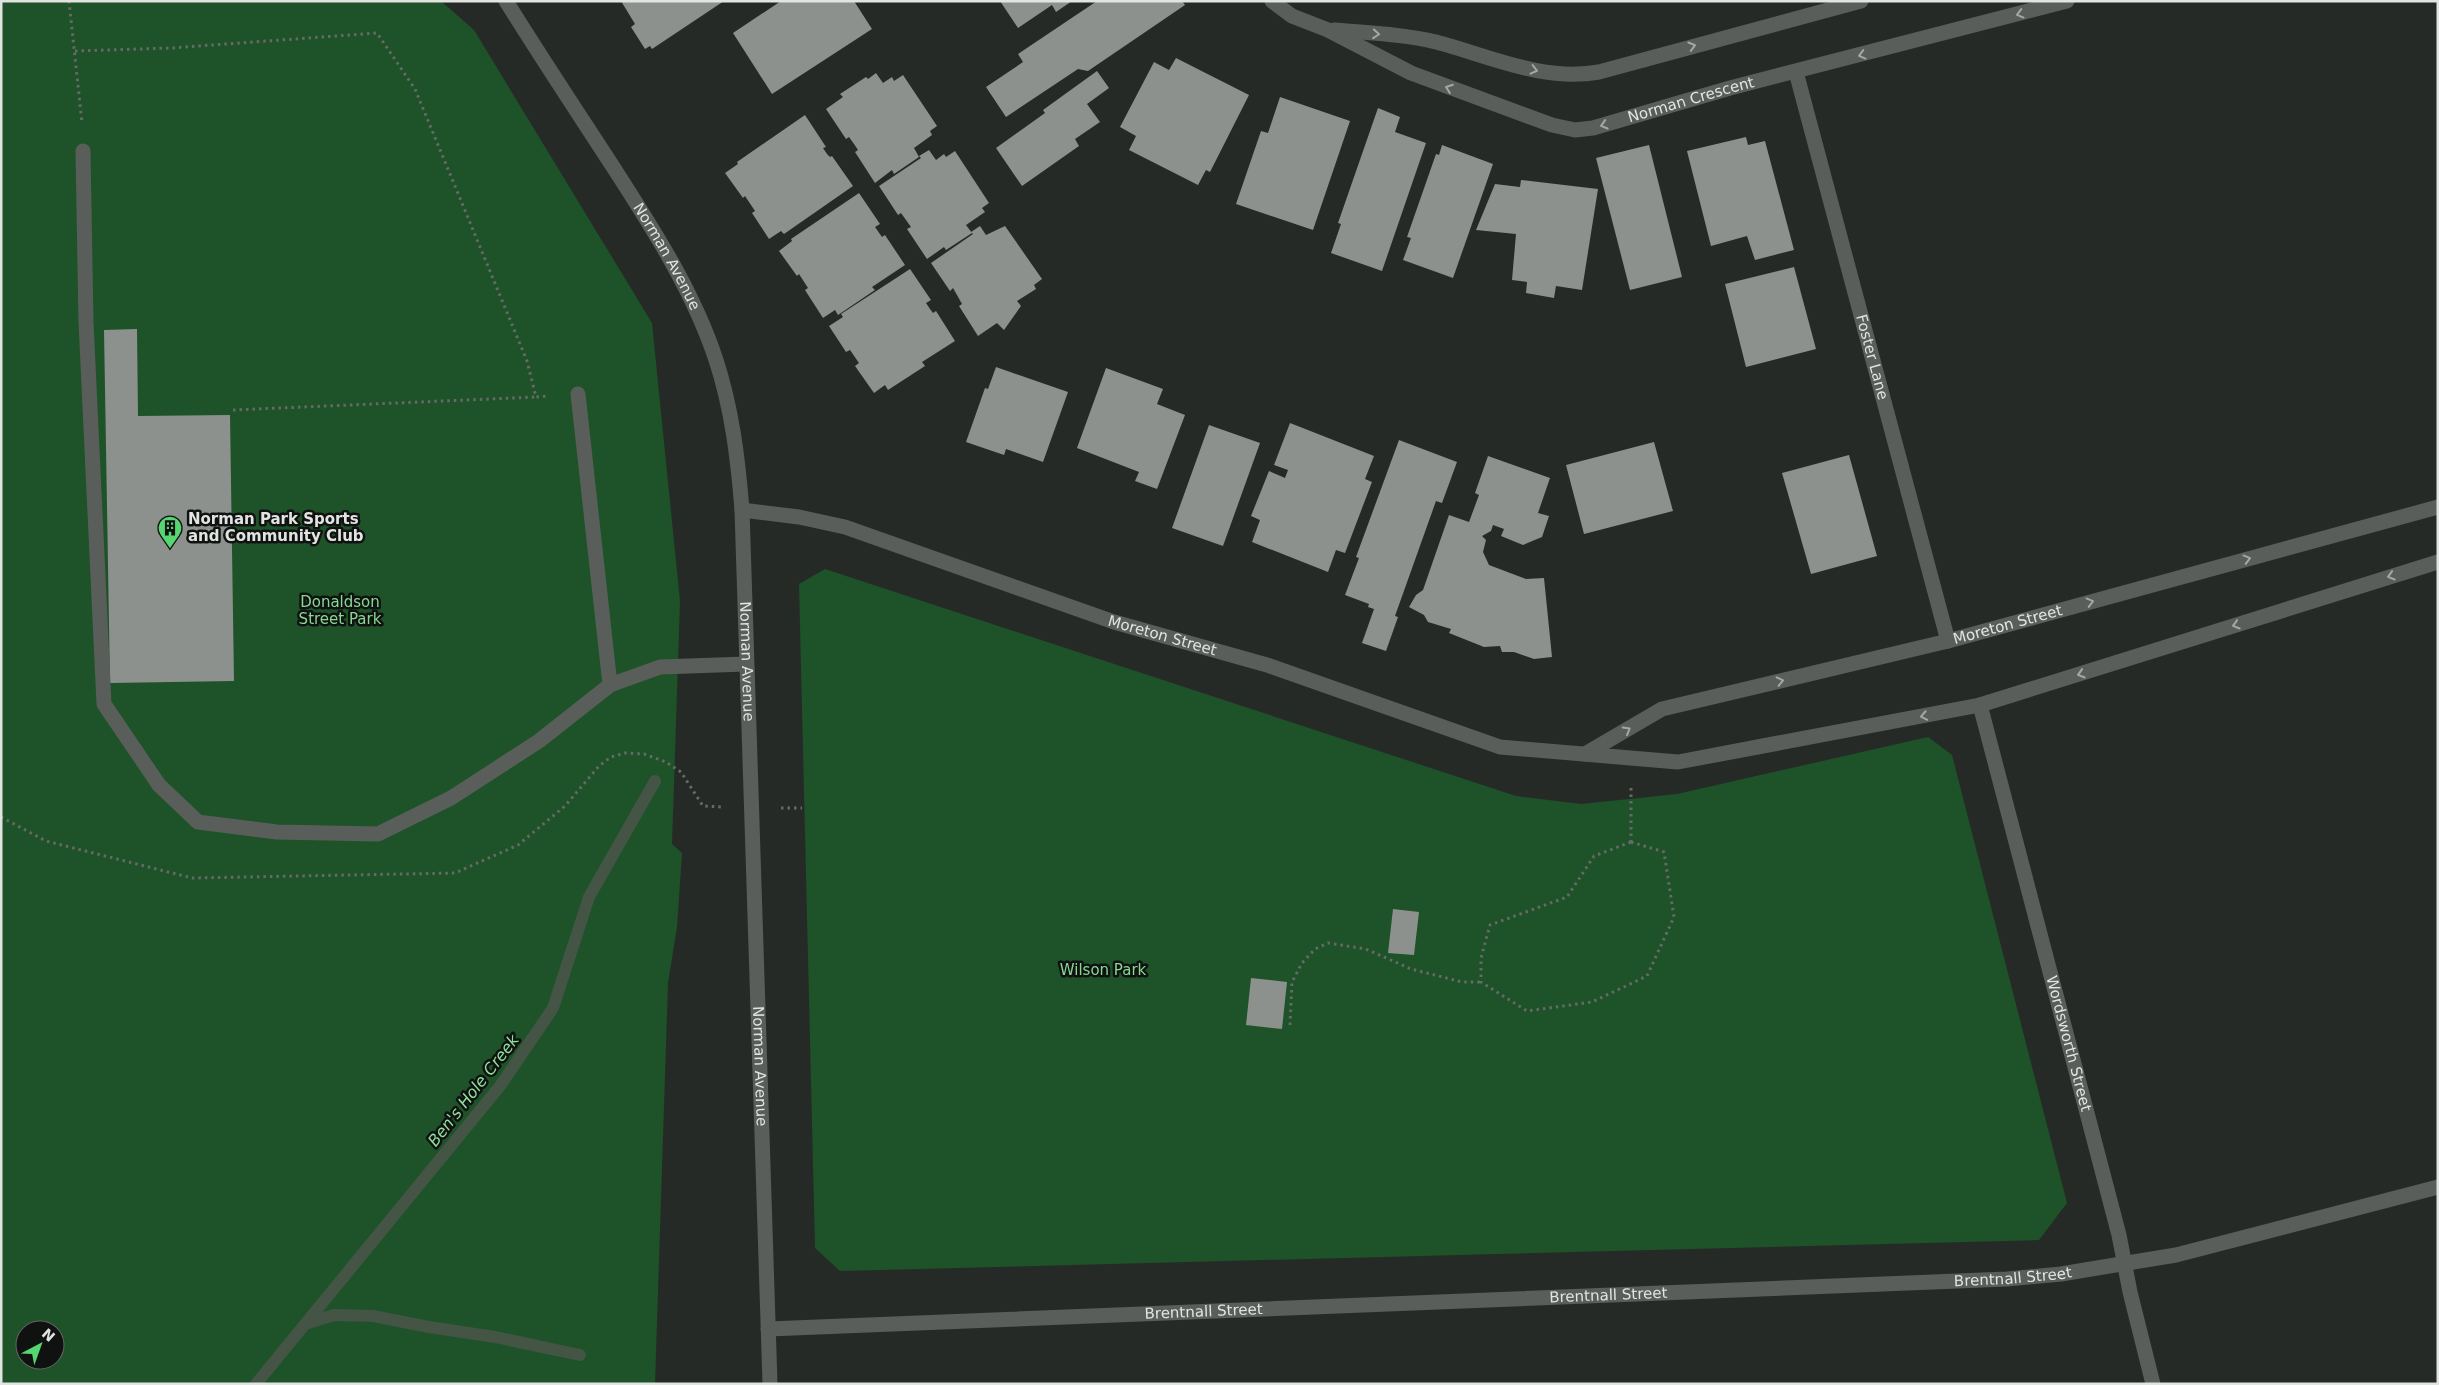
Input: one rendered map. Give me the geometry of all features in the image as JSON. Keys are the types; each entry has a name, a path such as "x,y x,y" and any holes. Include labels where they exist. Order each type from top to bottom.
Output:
{"street":[{"name":"Norman Avenue","path":"506,1 638,206 680,277 701,320 716,360 728,401 738,457 742,510 770,1384"},
{"name":"Norman Crescent","path":"1272,1 1292,16 1328,30 1436,83 1552,125 1575,130 1592,128 1730,88 2067,1"},
{"name":"Norman Crescent","path":"1328,30 1419,38 1541,72 1570,76 1599,72 1862,1"},
{"name":"Foster Lane","path":"1796,72 1948,641"},
{"path":"83,151 86,322 104,704 159,785 198,822 277,832 378,834 459,792 539,741 610,685 660,667 746,664"},
{"path":"578,394 610,685"},
{"name":"Moreton Street","path":"1585,754 1662,709 1948,641 2438,507"},
{"name":"Moreton Street","path":"742,510 799,517 844,527 1114,622 1267,666 1500,747 1678,762 1980,705 2438,562"},
{"name":"Wordsworth Street","path":"1980,705 2125,1264 2153,1384"},
{"name":"Brentnall Street","path":"768,1329 2006,1279 2125,1264 2224,1244 2438,1187"}],"path":[{"path":"69,1 83,151"},
{"path":"75,51 171,48 377,32 415,89 527,362 536,396"},
{"path":"233,410 578,394"},
{"path":"1630,758 1631,842"},
{"path":"1290,1025 1292,982 1302,963 1315,949 1328,943 1366,949 1410,969 1462,982 1482,982 1526,1010 1592,1002 1647,976 1674,917 1664,852 1631,842 1594,856 1567,898 1490,925 1481,958 1482,982"}],"green space":[{"name":"Donaldson Street Park","path":"1,1 441,1 474,30 652,323 680,601 672,844 682,853 677,927 668,983 655,1384 1,1384"},
{"name":"Wilson Park","path":"825,569 1516,796 1581,804 1677,794 1928,737 1952,755 2067,1203 2039,1240 840,1271 815,1248 799,584"}],"building":[{"path":"621,1 724,1 652,49 650,46 645,49 631,27 635,24"},
{"path":"781,1 854,1 872,29 772,94 733,33"},
{"path":"1000,1 1072,1 1056,12 1052,5 1018,28"},
{"path":"1097,1 1182,1 1185,5 1088,71 1078,69 1006,117 986,87 1023,62 1018,54"},
{"path":"1176,58 1249,95 1210,172 1206,170 1198,185 1129,150 1136,136 1120,127 1154,62 1169,70"},
{"path":"1097,71 1109,88 1087,104 1100,122 1075,139 1079,146 1022,186 996,148 1045,113 1043,110"},
{"path":"876,73 883,83 892,77 894,81 903,75 937,126 930,131 932,135 914,148 919,157 894,174 892,170 875,183 855,152 858,150 849,137 846,139 826,109 843,97 840,94 866,77 868,79"},
{"path":"1280,97 1350,121 1313,230 1236,204 1261,131 1268,133"},
{"path":"1378,108 1400,117 1395,132 1426,143 1382,271 1331,253 1341,224 1338,223"},
{"path":"805,115 826,147 823,148 827,154 830,157 832,156 853,186 784,234 781,231 769,239 752,213 755,211 745,196 743,198 725,173 738,164 737,162"},
{"path":"1746,137 1748,145 1765,141 1794,250 1755,260 1747,236 1711,246 1687,151"},
{"path":"1442,145 1493,164 1453,278 1403,260 1411,238 1407,237 1436,154 1439,155"},
{"path":"1649,145 1682,277 1630,290 1596,158"},
{"path":"929,150 936,160 944,154 946,157 955,151 989,203 982,208 985,212 966,225 972,233 946,250 944,247 927,259 907,229 911,227 901,213 898,215 879,186 921,158 919,156"},
{"path":"1521,180 1598,189 1582,290 1556,286 1554,298 1526,293 1527,282 1512,280 1516,234 1476,230 1495,184 1520,187"},
{"path":"859,193 880,224 875,227 882,237 885,235 905,265 872,287 875,290 838,315 835,310 823,318 805,290 808,288 799,274 797,276 779,251 792,241 791,239"},
{"path":"980,226 986,235 1005,226 1042,279 1034,285 1036,289 1017,301 1021,306 1004,330 997,323 978,336 959,306 962,304 953,288 950,291 931,263 973,234 971,232"},
{"path":"1794,267 1816,349 1746,367 1725,284"},
{"path":"910,269 931,300 926,303 933,313 936,311 955,341 922,362 925,366 888,390 885,385 874,393 855,366 859,363 850,350 846,352 829,326 843,317 841,314"},
{"name":"Norman Park Sports and Community Club","path":"137,329 138,416 230,415 234,681 110,683 104,330"},
{"path":"996,367 1068,392 1043,462 1006,449 1004,455 966,442 985,388 988,389"},
{"path":"1106,368 1163,389 1157,404 1185,415 1157,489 1135,481 1139,472 1077,448"},
{"path":"1290,423 1374,456 1365,479 1372,482 1345,553 1336,550 1328,572 1252,542 1260,520 1251,516 1269,471 1285,478 1288,470 1274,465"},
{"path":"1209,425 1260,443 1223,546 1172,528"},
{"path":"1399,440 1457,462 1442,503 1436,501 1395,616 1398,617 1386,651 1362,643 1374,609 1368,607 1369,604 1345,595 1359,558 1356,557"},
{"path":"1654,442 1673,511 1584,534 1566,465"},
{"path":"1849,455 1877,556 1811,574 1782,473"},
{"path":"1488,456 1550,478 1538,513 1549,516 1542,537 1523,545 1501,536 1504,529 1493,525 1491,531 1482,536 1486,540 1483,552 1489,565 1526,579 1544,578 1552,657 1534,659 1514,652 1502,652 1500,646 1484,647 1449,633 1451,629 1428,622 1424,615 1409,607 1416,595 1423,590 1449,515 1469,522 1479,495 1475,493"},
{"path":"1393,909 1419,912 1414,955 1388,953"},
{"path":"1251,978 1287,982 1282,1029 1246,1025"}],"waterway":[{"name":"Ben's Hole Creek","path":"256,1384 500,1086 553,1008 589,897 655,781"},
{"path":"305,1324 334,1315 373,1316 495,1337 580,1355"}],"place":[{"name":"Norman Park Sports and Community Club","path":"170,549"}]}
